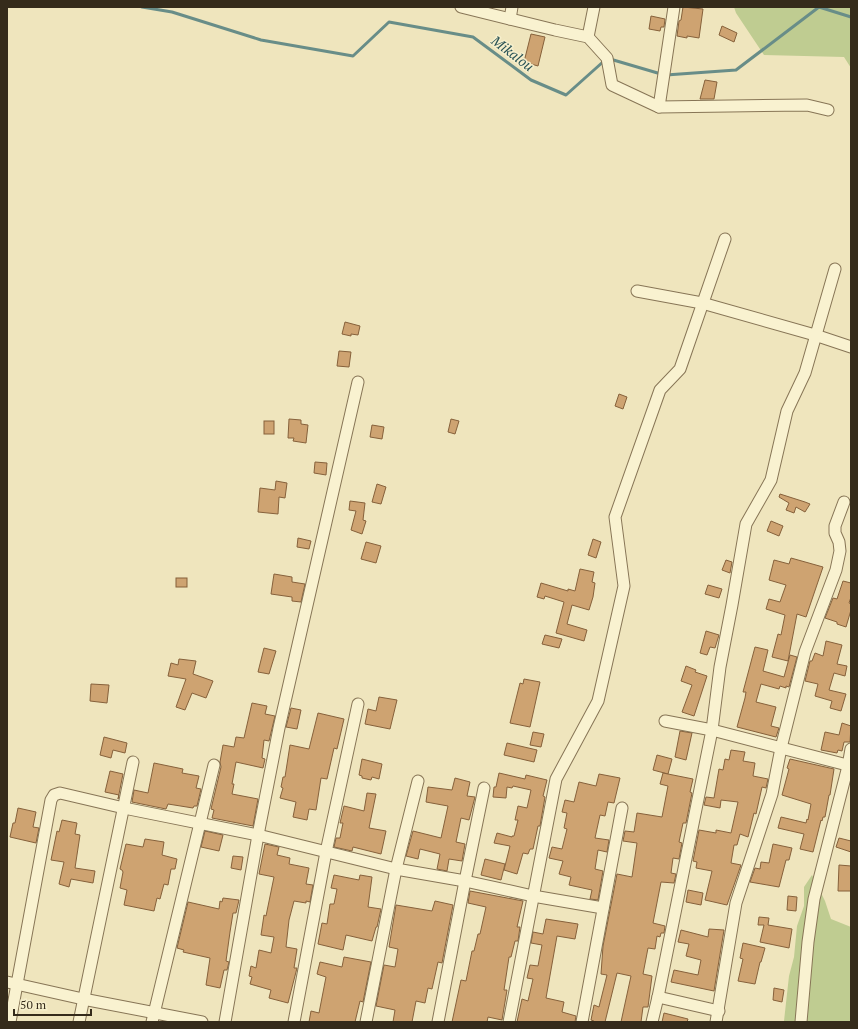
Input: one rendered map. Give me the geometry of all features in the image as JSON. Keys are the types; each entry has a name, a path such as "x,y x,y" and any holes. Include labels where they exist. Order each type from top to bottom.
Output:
{"street":[{"path":"461,7 588,37 607,58 612,85 659,107 807,105 828,110"},
{"path":"510,19 512,7"},
{"path":"588,37 594,7"},
{"path":"659,107 674,7"},
{"path":"509,1022 556,778 598,701 624,586 615,517 660,390 680,369 725,239"},
{"path":"652,1022 712,730 720,668 746,524 771,480 787,411 805,373 835,269"},
{"path":"637,291 702,303 851,346"},
{"path":"225,1022 258,835 279,728 358,382"},
{"path":"658,998 717,1016 736,903 772,794 781,748 805,652 836,570 840,551 839,542 835,533 844,502"},
{"path":"294,1022 326,852 358,704"},
{"path":"665,721 712,730 850,766"},
{"path":"802,1022 808,942 814,899 850,766 851,749"},
{"path":"79,1022 134,762"},
{"path":"153,1018 214,765"},
{"path":"366,1022 396,869 418,781"},
{"path":"438,1022 484,788"},
{"path":"10,1022 12,983 51,800 54,794 60,793 124,808 258,835 396,869 603,908"},
{"path":"582,1022 622,808"},
{"path":"12,983 153,1018 202,1022"}],"green space":[{"path":"734,7 851,7 851,68 844,57 764,55 736,13"},
{"path":"812,875 825,901 831,919 851,927 851,1022 784,1022 789,976 794,957 797,926 804,906 804,887"}],"building":[{"path":"683,7 703,9 699,38 677,36"},
{"path":"651,16 665,19 664,27 661,27 660,31 649,29"},
{"path":"722,26 737,33 734,42 719,35"},
{"path":"531,34 545,37 538,66 524,62"},
{"path":"705,80 717,82 714,99 700,99"},
{"path":"345,322 360,326 358,335 351,334 351,336 342,334"},
{"path":"339,351 351,352 349,367 337,366"},
{"path":"619,394 627,397 623,409 615,406"},
{"path":"289,419 301,420 301,424 308,425 306,443 293,441 294,438 288,438"},
{"path":"451,419 459,421 455,434 448,432"},
{"path":"264,421 274,421 274,434 264,434"},
{"path":"372,425 384,427 382,439 370,437"},
{"path":"315,462 327,463 326,475 314,473"},
{"path":"276,481 287,483 285,498 279,497 278,514 258,512 260,488 275,490"},
{"path":"377,484 386,487 381,504 372,502"},
{"path":"780,494 810,504 805,512 796,507 794,513 786,510 789,503 779,497"},
{"path":"350,501 365,503 363,520 366,521 362,534 351,530 356,511 349,510"},
{"path":"771,521 783,526 779,536 767,531"},
{"path":"298,538 311,541 309,549 297,547"},
{"path":"593,539 601,542 596,558 588,555"},
{"path":"366,542 381,546 376,563 361,559"},
{"path":"791,558 823,567 806,617 797,614 788,661 772,657 778,634 781,635 785,615 766,609 769,599 780,602 786,585 769,580 774,560 789,564"},
{"path":"726,560 732,562 730,573 722,570"},
{"path":"580,569 594,572 592,582 595,583 593,597 589,610 572,605 567,624 587,630 584,641 556,633 564,602 545,596 544,599 537,597 541,583 568,591 568,589 575,591"},
{"path":"274,574 292,577 292,582 305,584 301,602 292,601 292,597 271,594"},
{"path":"176,578 187,578 187,587 176,587"},
{"path":"843,581 851,583 851,597 849,603 851,604 851,610 846,627 825,618 833,598 837,599"},
{"path":"708,585 722,589 719,598 705,594"},
{"path":"706,631 719,635 715,648 710,647 707,655 700,653"},
{"path":"545,635 562,639 559,648 542,644"},
{"path":"826,641 842,645 837,664 847,666 845,676 834,673 829,690 846,694 841,711 830,708 832,701 815,696 818,684 805,681 810,661 812,661 815,653 823,656"},
{"path":"755,647 768,650 763,671 784,677 790,655 797,657 789,687 786,686 786,688 780,686 779,689 761,684 756,702 776,707 771,726 779,728 776,737 737,727 746,692 743,692"},
{"path":"264,648 276,651 269,674 258,672"},
{"path":"179,659 196,661 193,674 213,681 206,698 192,693 185,710 176,707 186,679 168,676 171,663 178,665"},
{"path":"686,666 696,670 695,672 707,676 694,716 682,712 692,685 681,681"},
{"path":"524,679 540,682 530,727 510,723 520,683 523,684"},
{"path":"91,684 109,685 107,703 90,701"},
{"path":"379,697 397,700 390,729 365,724 368,709 376,711"},
{"path":"252,703 267,706 265,714 275,716 269,741 264,740 262,758 265,759 263,768 236,762 232,784 234,784 232,794 258,799 253,826 212,818 214,810 211,809 221,767 220,762 223,745 234,747 236,737 244,738"},
{"path":"291,708 301,710 297,729 286,727"},
{"path":"318,713 344,719 337,749 334,748 327,779 321,778 316,810 309,809 307,820 293,817 296,802 280,798 283,788 281,787 283,777 285,777 290,745 309,749"},
{"path":"842,723 851,726 850,742 844,742 842,751 838,750 837,753 821,750 825,732 839,735"},
{"path":"680,731 692,733 686,760 675,757"},
{"path":"533,732 544,734 541,747 530,745"},
{"path":"104,737 127,743 125,753 113,750 111,758 100,755"},
{"path":"507,743 537,750 534,762 504,755"},
{"path":"731,750 745,752 743,761 755,763 753,776 768,779 766,788 762,787 756,814 754,813 748,837 740,834 737,845 734,845 731,863 741,865 727,905 705,900 712,871 696,868 697,862 693,861 699,830 716,833 716,830 731,833 738,802 721,800 720,808 704,805 706,797 714,798 719,769 723,770 725,759 729,760"},
{"path":"657,755 672,759 668,774 653,770"},
{"path":"362,759 382,764 379,779 372,777 371,780 362,778 362,776 359,775"},
{"path":"790,759 834,769 825,817 823,817 822,821 821,820 813,852 800,849 804,834 778,828 781,817 806,823 811,804 782,795"},
{"path":"154,763 183,769 182,773 199,776 196,788 201,789 197,806 194,806 193,808 168,804 166,809 132,802 134,790 148,793"},
{"path":"110,771 123,774 119,795 105,792"},
{"path":"499,773 525,779 526,775 547,780 543,796 545,797 540,826 538,826 533,849 530,849 528,854 523,853 517,874 504,870 510,846 494,843 497,833 512,837 514,836 518,820 515,820 518,806 527,808 531,790 513,786 512,788 507,787 506,798 493,797 494,787 496,787"},
{"path":"663,773 693,779 690,792 692,793 686,823 683,823 679,842 682,843 679,859 673,858 671,873 676,874 674,883 661,882 653,923 665,926 664,933 661,933 660,937 657,936 655,949 648,948 643,974 652,976 648,1007 643,1007 641,1022 621,1022 631,976 617,973 605,1022 594,1022 591,1020 594,1005 599,1007 607,975 601,974 603,946 617,874 632,877 637,843 623,841 625,831 634,832 637,813 662,817 668,786 660,784"},
{"path":"599,774 620,778 614,803 608,802 605,816 600,815 595,838 609,840 607,852 598,850 595,869 603,871 598,900 590,899 592,890 569,885 571,877 559,874 563,861 549,858 552,847 562,849 567,829 564,828 567,813 562,812 565,800 574,802 579,782 596,786"},
{"path":"455,778 470,782 467,796 475,797 469,820 461,818 456,842 465,844 462,861 449,859 447,871 437,869 440,854 420,849 418,859 406,856 413,831 441,838 448,806 426,802 428,787 452,790"},
{"path":"367,793 376,794 369,828 386,831 381,854 353,847 352,851 334,847 336,838 340,838 343,823 340,823 344,806 364,811"},
{"path":"18,808 36,812 33,827 39,828 36,843 10,837"},
{"path":"62,820 77,823 75,834 80,835 75,868 95,871 93,883 71,879 69,887 59,884 64,862 51,860 57,831 59,832"},
{"path":"205,831 223,835 219,851 201,847"},
{"path":"839,838 851,841 851,852 836,847"},
{"path":"145,839 164,842 162,855 177,859 175,869 171,869 168,885 164,884 160,899 157,898 154,911 124,905 127,890 120,888 123,872 120,869 126,844 143,847"},
{"path":"265,844 279,847 277,855 290,858 289,864 309,868 306,884 313,885 310,902 306,901 306,903 294,901 289,920 286,947 297,949 294,968 297,968 288,1003 269,998 271,990 250,984 252,977 249,976 251,966 256,968 259,950 271,953 274,937 261,935 264,915 266,916 274,877 259,874"},
{"path":"773,844 792,848 789,860 786,860 779,887 750,882 755,868 760,869 761,862 769,863"},
{"path":"233,856 243,857 241,870 231,868"},
{"path":"485,859 505,864 501,880 481,875"},
{"path":"839,865 851,866 851,891 838,891"},
{"path":"334,875 359,880 360,875 372,877 368,907 381,909 372,941 346,935 343,950 318,944 322,923 327,924 330,904 334,904 337,889 331,888"},
{"path":"688,890 703,893 701,905 686,902"},
{"path":"470,891 523,901 517,927 520,927 518,941 515,941 511,957 509,957 504,990 507,990 502,1020 488,1017 487,1022 452,1022 461,980 466,981 472,951 474,951 478,934 480,934 486,907 468,903"},
{"path":"788,896 797,897 796,911 787,910"},
{"path":"223,898 239,900 236,913 233,913 226,961 229,962 227,970 224,970 220,988 206,985 210,958 183,952 184,950 177,948 188,902 219,909 220,901 222,902"},
{"path":"435,901 453,905 442,963 438,962 432,989 428,988 425,1003 416,1001 412,1022 393,1022 395,1010 376,1006 384,965 395,967 398,949 389,947 396,905 432,911"},
{"path":"759,917 769,918 768,925 792,929 789,948 760,942 764,925 758,925"},
{"path":"546,919 578,924 575,939 557,936 546,998 564,1002 562,1012 576,1016 575,1022 517,1022 522,999 528,1001 533,979 527,978 530,965 538,966 542,945 531,943 533,932 543,934"},
{"path":"709,929 724,930 714,991 671,982 674,970 698,975 701,960 686,956 689,944 678,942 681,930 708,937"},
{"path":"743,943 765,948 755,984 738,981 743,959 740,958"},
{"path":"344,957 371,962 363,1002 360,1001 355,1022 309,1022 311,1011 319,1013 326,977 317,974 320,962 342,967"},
{"path":"774,988 784,990 782,1002 773,1000"},
{"path":"664,1013 688,1019 687,1022 662,1022"}],"waterway":[{"name":"Mikalou","path":"142,7 172,12 261,40 353,56 389,22 473,37 531,80 566,95 604,61"},
{"name":"Mikalou","path":"819,7 851,17"},
{"name":"Mikalou","path":"666,75 736,70 819,7"},
{"name":"Mikalou","path":"610,59 661,74"}]}
